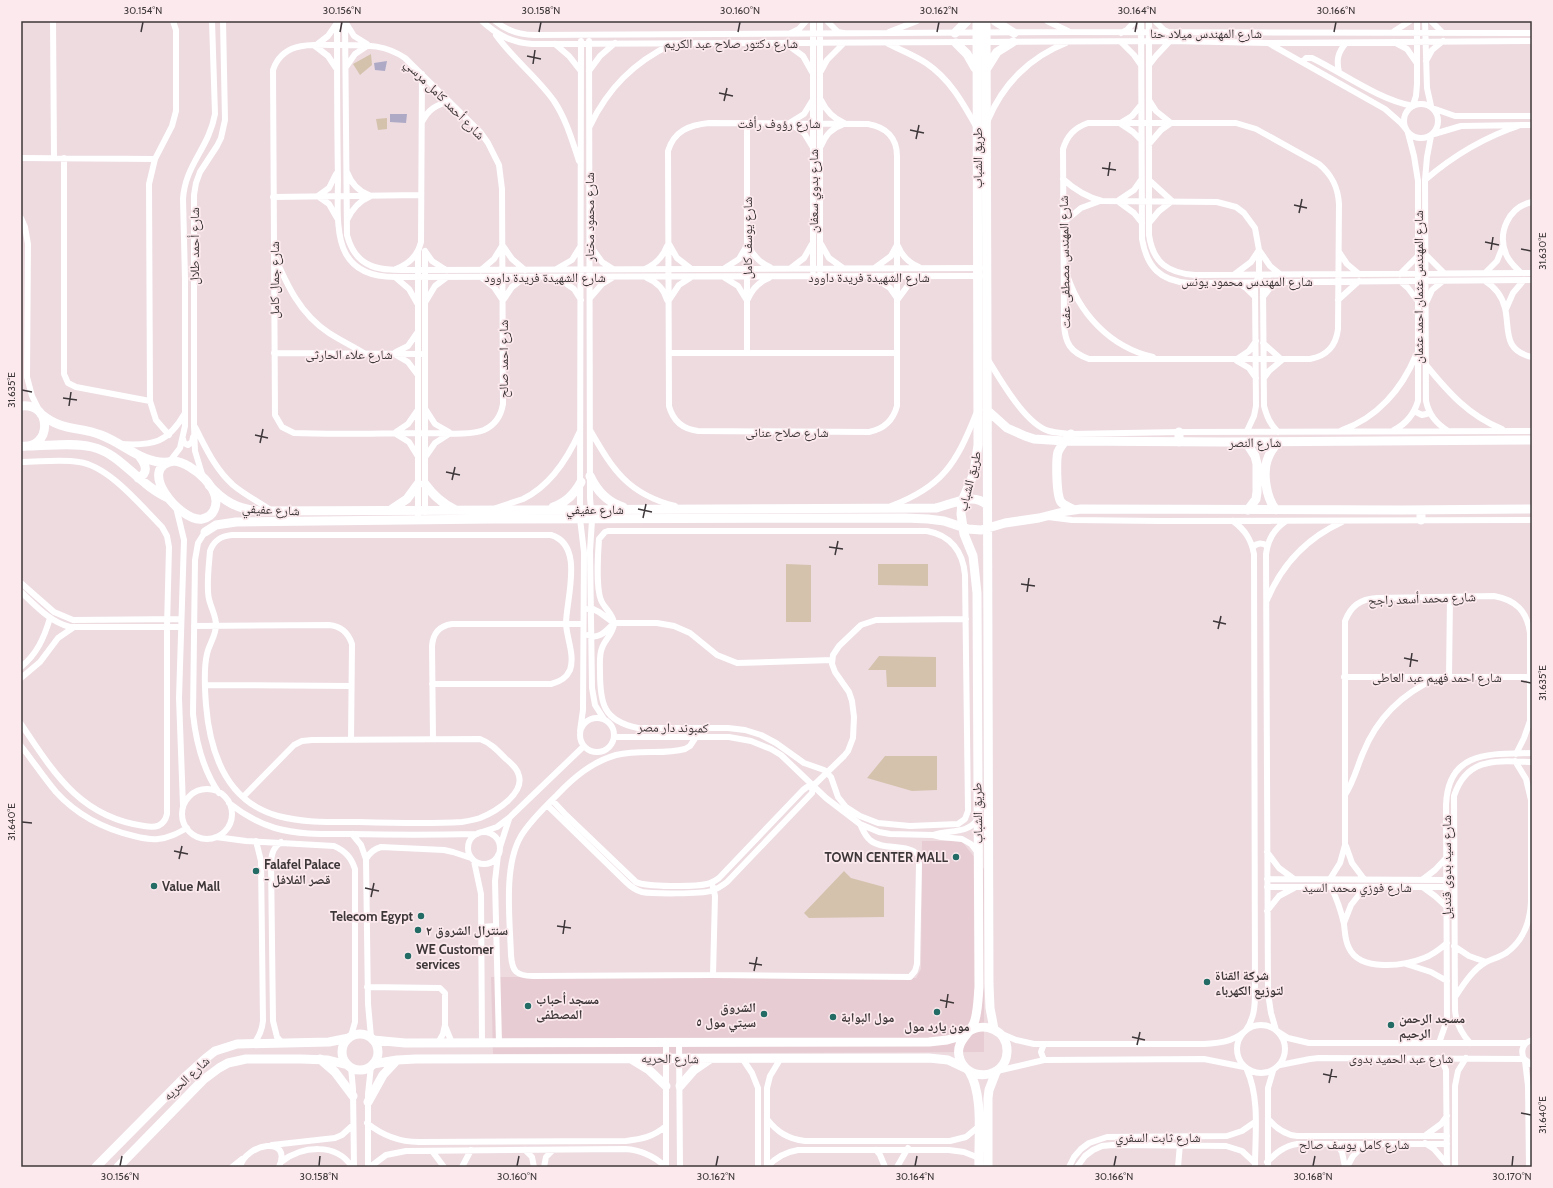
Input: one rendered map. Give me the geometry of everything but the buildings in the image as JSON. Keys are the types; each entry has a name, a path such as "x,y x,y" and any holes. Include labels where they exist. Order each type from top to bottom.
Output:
{"street":[{"path":"53,21 54,158"},
{"path":"169,435 156,420 150,401 150,184 155,159 172,126 176,111 176,30 173,21"},
{"name":"شارع أحمد طلال","path":"169,462 175,456 183,439 185,426 184,187 187,176 209,138 213,126 215,114 212,21"},
{"name":"شارع أحمد طلال","path":"206,481 200,470 195,451 193,208 195,189 200,172 221,138 225,120 222,21"},
{"path":"345,21 354,36 368,45 355,54 345,68"},
{"name":"شارع الشهيدة فريدة داوود","path":"345,21 346,196 342,223 348,242 357,257 370,267 395,270 920,268 987,272"},
{"name":"شارع دكتور صلاح عبد الكريم","path":"482,21 494,32 512,41 522,43 886,43 977,38"},
{"name":"شارع دكتور صلاح عبد الكريم","path":"495,21 509,30 524,35 884,34 986,38"},
{"path":"785,34 792,33 806,21"},
{"name":"شارع بدوي سعفان","path":"813,21 813,277"},
{"name":"شارع بدوي سعفان","path":"820,21 820,277"},
{"path":"827,21 838,32 844,34"},
{"path":"884,34 917,21"},
{"path":"967,21 956,38 971,60 976,73"},
{"name":"طريق الشباب","path":"976,21 978,272 987,505 989,984 990,1003 997,1031"},
{"name":"طريق الشباب","path":"966,1034 974,1024 978,993 977,593 973,556 962,526 961,514 962,501 971,481 976,464 983,409 987,358 986,21"},
{"path":"987,68 998,52 1013,38 995,21"},
{"path":"1047,21 1070,32"},
{"path":"1121,33 1127,30 1135,21"},
{"name":"شارع المهندس محمود يونس","path":"1141,21 1142,239 1144,252 1149,262 1166,278 1177,282 1189,283 1532,280"},
{"name":"شارع المهندس محمود يونس","path":"1149,21 1149,223 1151,245 1157,257 1166,267 1182,274 1234,275 1532,273"},
{"path":"1155,21 1164,30 1170,33"},
{"path":"1392,33 1410,21"},
{"path":"1413,106 1417,89 1417,21"},
{"path":"1425,21 1425,62 1427,88 1432,107 1439,120 1438,128 1432,135"},
{"path":"1431,21 1443,33"},
{"path":"337,22 328,36 315,46 328,56 337,70"},
{"name":"شارع الشهيدة فريدة داوود","path":"337,22 338,196 342,223 342,245 347,256 355,266 369,274 395,277 820,277 920,276 978,272"},
{"path":"494,32 503,45 547,92 556,104 568,127 581,166"},
{"name":"شارع المهندس ميلاد حنا","path":"986,38 1013,38 1070,32 1532,33"},
{"name":"شارع محمود مختار","path":"580,731 583,710 584,624 584,552 580,519 581,35"},
{"name":"شارع محمود مختار","path":"589,35 590,476 592,520 590,551 591,637 593,697 597,709 604,719"},
{"name":"شارع المهندس ميلاد حنا","path":"986,38 1013,38 1070,42 1170,41 1346,43 1392,41 1532,41"},
{"path":"1149,66 1170,41"},
{"path":"1392,41 1407,49 1417,62"},
{"path":"1425,62 1432,50 1443,41"},
{"path":"987,124 998,99 1014,78 1034,60 1045,53 1070,42"},
{"path":"1121,42 1141,65"},
{"path":"589,71 600,56 615,43"},
{"path":"785,43 802,56 813,74"},
{"path":"820,74 827,60 844,43"},
{"path":"886,43 922,61 945,79 960,97 977,128"},
{"path":"1268,43 1385,109 1401,123 1407,131 1419,138 1468,125 1532,125"},
{"path":"1339,72 1337,66 1338,54 1346,43"},
{"path":"556,44 569,56 580,70"},
{"path":"589,127 606,97 617,83 643,60 674,44"},
{"name":"شارع أحمد كامل مرسي","path":"345,45 368,45 393,50 405,58 422,74 481,133 497,159 501,177 503,270"},
{"name":"شارع جمال كامل","path":"345,45 300,46 286,51 276,62 273,70 274,411 279,423 285,429 294,433 425,433"},
{"path":"1302,62 1306,58 1312,58 1381,96 1413,106"},
{"path":"395,270 411,261 418,251 421,242 422,74"},
{"path":"1417,89 1421,90 1427,88"},
{"path":"813,99 804,114 790,123 804,133 813,148"},
{"path":"820,99 827,111 845,123"},
{"path":"1149,100 1156,111 1171,123 1161,130 1149,144"},
{"path":"422,124 425,117 436,106 450,102"},
{"path":"1407,131 1404,117 1408,110 1413,106 1423,103 1455,116 1532,116"},
{"path":"1141,105 1132,116 1120,123 1141,140"},
{"path":"1455,116 1453,121 1456,127"},
{"name":"شارع المهندس مصطفى عفت","path":"1282,360 1089,359 1080,356 1072,350 1064,334 1063,149 1065,142 1074,130 1088,123 1225,122 1256,129 1319,164 1332,178 1338,195 1338,281"},
{"name":"شارع رؤوف رأفت","path":"668,277 668,151 674,137 679,132 693,125 709,123 845,123 875,125 887,132 895,143 897,156 897,268"},
{"name":"شارع يوسف كامل","path":"747,123 747,353"},
{"path":"820,147 827,135 838,126 845,123"},
{"path":"1425,180 1460,152 1500,132 1521,125"},
{"name":"شارع المهندس عثمان احمد عثمان","path":"1393,431 1403,425 1414,411 1418,401 1418,256 1416,167 1407,131"},
{"name":"شارع المهندس عثمان احمد عثمان","path":"1430,413 1426,401 1425,168 1432,135"},
{"path":"21,158 155,159"},
{"path":"64,158 64,374 68,382 76,387 150,401"},
{"path":"1416,167 1421,165 1425,168"},
{"path":"317,196 323,193 333,182 338,169"},
{"path":"346,169 353,183 358,189 372,196"},
{"path":"1063,179 1085,196 1102,201 1217,202 1236,207 1244,212 1255,228 1259,250 1259,282 1255,297 1256,406 1254,416 1247,431"},
{"path":"1117,201 1124,198 1134,190 1142,179"},
{"path":"1149,180 1172,201"},
{"path":"273,197 422,195"},
{"path":"317,196 329,204 342,223 359,203 372,196"},
{"path":"1064,222 1081,208 1102,201"},
{"path":"1117,201 1134,213 1142,223"},
{"path":"1149,223 1159,210 1172,201"},
{"path":"1485,273 1497,261 1503,244 1505,227 1508,219 1520,207 1532,202"},
{"path":"21,218 25,227 28,244 27,377 32,396 45,423 44,432 36,442 25,446"},
{"path":"820,241 829,258 844,268"},
{"path":"421,242 425,252 432,261 446,270"},
{"path":"668,242 677,258 691,269"},
{"path":"645,269 657,261 666,249 668,242"},
{"path":"747,243 754,256 760,262 774,269"},
{"path":"724,269 738,259 744,252 747,243"},
{"path":"790,269 804,258 813,243"},
{"path":"556,270 572,260 581,244"},
{"path":"589,244 602,262 614,269"},
{"path":"897,244 903,256 920,268"},
{"path":"874,268 881,265 891,256 897,244"},
{"path":"1503,244 1509,260 1521,273"},
{"path":"481,270 494,259 503,245 512,259 525,270"},
{"path":"1259,250 1266,261 1281,274"},
{"path":"1234,275 1251,262 1259,250"},
{"path":"418,251 418,457 422,484 441,502 455,509"},
{"path":"422,520 422,484 425,458 425,252"},
{"path":"1339,252 1347,264 1359,274"},
{"path":"273,253 288,287 306,312 328,333 365,354"},
{"path":"1426,255 1434,265 1444,273"},
{"path":"1400,274 1418,256"},
{"path":"1064,265 1069,282 1077,299 1099,328 1128,348 1163,360"},
{"name":"شارع صلاح عنانى","path":"668,277 669,406 674,419 684,428 698,431 869,432 876,431 888,424 895,413 897,406 897,268"},
{"name":"شارع احمد صالح","path":"425,433 474,433 486,429 496,422 502,410 503,270"},
{"path":"872,276 879,279 890,288 898,300 904,288 920,276"},
{"path":"395,277 409,289 418,304"},
{"path":"425,305 431,292 447,277"},
{"path":"481,277 494,287 503,300 512,287 525,277"},
{"path":"557,277 574,289 581,300"},
{"path":"589,300 602,284 613,277"},
{"path":"645,277 652,280 662,290 668,303"},
{"path":"668,303 674,290 685,280 691,277"},
{"path":"724,277 738,286 747,300 754,287 774,277"},
{"path":"185,279 194,279"},
{"path":"1484,280 1490,284 1500,296 1506,309 1507,331 1511,343 1521,353 1532,357"},
{"path":"1506,309 1513,293 1524,280"},
{"path":"1264,378 1272,368 1282,360 1318,358 1330,350 1337,337 1338,281"},
{"path":"1338,300 1359,281"},
{"path":"1400,281 1412,292 1418,301"},
{"path":"1426,302 1432,290 1443,281"},
{"path":"1234,282 1246,288 1255,297"},
{"path":"1259,282 1263,297 1264,406 1272,426 1278,432"},
{"path":"1263,297 1270,288 1280,282"},
{"path":"393,354 408,346 418,332"},
{"path":"1233,360 1249,351 1256,340"},
{"path":"1263,343 1282,360"},
{"path":"1335,436 1366,418 1383,404 1402,382 1411,368 1418,352"},
{"path":"668,353 897,353"},
{"name":"شارع علاء الحارثى","path":"274,354 425,354"},
{"path":"393,354 408,362 418,375"},
{"path":"987,358 1012,398 1031,419 1044,429 1068,438 1179,432 1247,431 1335,436 1393,431 1532,431"},
{"path":"1233,360 1244,364 1256,378"},
{"path":"1426,365 1460,404 1482,420 1505,431"},
{"path":"21,406 32,407 48,420 62,427 99,434 140,457 158,462 169,462"},
{"path":"418,409 408,424 394,433 409,442 418,457"},
{"path":"425,409 435,424 450,433 435,443 425,458"},
{"path":"887,508 909,500 922,492 945,473 954,462 983,409"},
{"name":"شارع النصر","path":"983,409 1016,433 1034,439 1068,438 1179,442 1278,442 1335,436 1532,440"},
{"path":"1414,411 1422,415 1430,413 1438,423 1448,431"},
{"path":"119,444 148,444 162,439 176,428 185,412"},
{"path":"183,439 186,445 191,443 194,426"},
{"path":"194,426 208,453 224,475 245,493 273,511"},
{"path":"493,509 523,498 547,481 566,458 581,428"},
{"path":"590,430 608,461 627,482 651,498 681,508"},
{"path":"1179,432 1179,442"},
{"path":"1068,438 1058,454 1058,493 1061,502 1074,510"},
{"path":"1246,442 1255,456 1257,464 1256,499 1248,510"},
{"path":"1276,510 1267,493 1266,464 1272,450 1278,442"},
{"path":"25,446 75,444 93,447 111,455 138,478 194,518 204,518 209,516 213,513 216,504 216,499 206,481"},
{"path":"138,478 142,476 146,469 146,465 140,457"},
{"path":"21,462 73,461 94,466 110,476 162,527 169,542 167,619 168,814 165,820 160,825 152,827 125,822 104,815 84,803 56,776 21,724"},
{"name":"شارع عفيفي","path":"169,462 174,461 183,463 206,481 226,502 247,510 681,508 778,514 911,518 938,520 974,530 987,529"},
{"path":"169,462 161,467 158,476 162,487 173,502 184,540 179,687 183,806 182,815 186,828 197,837 206,839 216,837 334,846 341,849 352,861 355,869 355,1014 350,1037 345,1043 343,1054 350,1066 353,1096 353,1167"},
{"path":"590,476 601,493 612,503 626,508"},
{"path":"549,509 565,502 574,493 581,482"},
{"path":"391,510 406,499 422,484"},
{"name":"شارع عفيفي","path":"204,532 212,526 236,522 592,520 778,514 887,508 936,508 975,498 987,505"},
{"path":"936,508 941,510 942,514 941,518 938,520"},
{"path":"987,529 1009,522 1046,517 1074,510 1532,509"},
{"path":"1421,510 1421,520"},
{"path":"209,516 212,520 221,524"},
{"path":"209,516 204,532 198,543 195,560 193,714 198,743 206,771 220,793 229,803 251,818 275,828 300,832 352,834 410,835 488,832 497,839 499,852"},
{"path":"1046,517 1072,520 1233,521 1531,520"},
{"path":"1233,521 1245,532 1252,547 1254,580 1255,1003 1251,1023 1237,1043 1236,1050 1237,1056 1245,1068 1254,1089 1255,1165"},
{"path":"1277,1031 1271,1013 1268,994 1266,828 1267,546 1274,532 1286,521"},
{"path":"1266,603 1278,576 1296,553 1319,534 1345,521"},
{"path":"614,623 612,617 601,600 599,588 599,539 601,535 608,531 926,531 936,533 951,542 962,557 965,575 968,811 965,819 958,824 910,826 886,824 869,820 851,810 841,802 835,792 832,780 827,772"},
{"path":"243,797 294,745 302,741 472,738 487,741 493,745 516,769 520,781 516,793 497,810 479,818 462,822 324,822 300,820 267,813 251,804 243,797 235,790 224,775 217,759 208,719 206,657 215,634 216,626 215,617 208,594 210,551 216,540 220,537 232,535 551,535 563,541 570,552 570,591 566,624 571,655 568,675 557,683 432,684"},
{"path":"1252,547 1258,543 1267,546"},
{"path":"21,583 54,612 67,618 84,620 181,619"},
{"path":"21,592 50,618 64,625 74,627 181,626"},
{"name":"شارع محمد أسعد راجح","path":"1330,879 1340,863 1345,845 1345,621 1353,606 1368,598 1494,596 1512,601 1525,615 1528,624 1530,721 1532,727"},
{"path":"1449,677 1450,597"},
{"path":"584,611 591,609 600,612 614,623 657,623 674,626 690,633 717,655 737,663 832,660"},
{"path":"21,667 36,652 44,636 50,618"},
{"path":"552,800 636,882 651,886 701,885 711,883 726,872 803,790 807,787 813,786 848,751 853,738 853,710 849,692 835,672 832,660 833,655 839,646 855,630 868,621 883,619 966,619"},
{"path":"583,633 591,637 600,636 614,623"},
{"name":"كمبوند دار مصر","path":"614,623 612,631 601,650 600,692 603,704 614,718 625,724 644,728 719,728 745,730 769,739 804,763 822,768 827,772"},
{"path":"433,739 432,640 439,628 452,624 584,624"},
{"path":"194,626 329,625 341,628 346,632 352,644 351,740"},
{"path":"21,678 40,662 54,642 74,627"},
{"path":"44,636 51,637 54,642"},
{"name":"شارع احمد فهيم عبد العاطى","path":"1344,677 1530,677"},
{"path":"1345,795 1355,778 1369,739 1387,713 1411,692 1439,677"},
{"path":"206,685 351,686"},
{"path":"179,687 193,686"},
{"path":"592,718 604,719 612,726 614,737 610,746 602,751 592,752 584,746 580,736 580,731 583,725 592,718"},
{"name":"شارع محمد أسعد راجح","path":"1516,754 1530,721"},
{"path":"614,737 735,738 761,744 781,755 840,810 869,829 890,834 933,835 959,838 966,840 978,853"},
{"path":"696,737 690,746 680,750 627,752 603,760 572,779 529,824 520,836 510,865 511,955 512,964 516,972 524,976 713,975 910,977 913,974 917,964 918,855 911,850 874,843 866,836 860,824"},
{"path":"21,746 56,792 75,809 96,823 118,832 143,838 158,839 173,836 186,828"},
{"path":"482,1043 481,894 473,860 468,847 469,842 479,833 498,827 509,818 584,746"},
{"name":"شارع سيد بدوى قنديل","path":"1439,1043 1447,1020 1446,796 1451,779 1456,772 1469,761 1485,754 1532,754"},
{"name":"شارع سيد بدوى قنديل","path":"1470,1043 1464,1036 1456,1020 1454,997 1454,796 1462,779 1476,766 1493,761 1532,762"},
{"path":"1515,761 1526,779 1531,800"},
{"path":"547,805 633,888 642,892 651,893 703,892 714,890 727,882 812,793 813,786"},
{"path":"183,806 188,797 201,790 210,789 220,793"},
{"path":"1454,997 1469,978 1486,962 1506,953 1515,945 1527,926 1531,902 1532,792"},
{"path":"216,837 224,832 229,825 232,816 229,803"},
{"path":"499,1043 495,881 499,852 509,818"},
{"path":"933,835 942,832 966,829 973,825 977,820"},
{"path":"1254,828 1266,828"},
{"path":"352,834 361,845 366,859 368,1013 372,1039 378,1049 378,1055 372,1065 368,1102 367,1123 369,1167"},
{"path":"410,835 410,849"},
{"path":"254,1043 262,1029 263,1020 261,861 256,841"},
{"path":"281,842 275,847 272,853 271,861 273,1021 277,1037 282,1043"},
{"name":"شارع محمد أسعد راجح","path":"1345,845 1352,863 1364,880"},
{"path":"366,859 376,848 381,847 444,850 473,860 479,864 490,862 499,852"},
{"path":"1267,852 1279,868 1296,879"},
{"path":"1422,880 1435,870 1446,857 1454,857"},
{"name":"شارع فوزي محمد السيد","path":"1267,879 1446,880"},
{"path":"711,883 714,890 713,975"},
{"name":"شارع فوزي محمد السيد","path":"1267,887 1446,887"},
{"path":"1267,911 1279,896 1296,887"},
{"path":"1331,887 1339,905 1349,950 1362,962 1370,964 1405,964 1424,959 1432,955 1447,943"},
{"path":"1344,925 1351,905 1364,887"},
{"path":"1422,887 1435,896 1446,907"},
{"path":"482,927 496,926"},
{"path":"1454,946 1469,956 1486,962"},
{"path":"1405,964 1431,972 1447,981"},
{"path":"367,987 442,989 445,993 445,1024 443,1034 438,1043"},
{"path":"355,1014 368,1013"},
{"path":"1447,1020 1456,1020"},
{"path":"445,1024 452,1043"},
{"path":"967,1069 974,1074 983,1075 1044,1060 1204,1059 1245,1068 1257,1074 1262,1074 1273,1071 1280,1065 1285,1054 1285,1048 1281,1036 1277,1031 1271,1027 1261,1025 1251,1027 1236,1038 1225,1042 1204,1044 1025,1043 997,1031 983,1027 974,1028 966,1034 961,1041 959,1055 967,1069 973,1078 977,1094 978,1163"},
{"path":"988,1167 989,1090 997,1071 1004,1063 1007,1053 1006,1042 997,1031"},
{"name":"شارع عبد الحميد بدوى","path":"1277,1031 1288,1038 1309,1043 1470,1043 1530,1040"},
{"path":"350,1037 361,1034 372,1039"},
{"name":"شارع الحريه","path":"372,1039 394,1043 928,1042 966,1034"},
{"name":"شارع الحريه","path":"96,1167 206,1058 226,1047 254,1043 329,1042 350,1037"},
{"path":"1529,1167 1528,1086 1522,1050 1530,1040"},
{"path":"301,1042 302,1059"},
{"path":"666,1042 666,1167"},
{"path":"679,1042 680,1167"},
{"path":"730,1042 730,1058"},
{"path":"928,1042 932,1048 929,1058"},
{"path":"416,1043 416,1059"},
{"path":"618,1043 619,1058"},
{"path":"1044,1044 1041,1052 1044,1060"},
{"path":"630,1058 649,1070 666,1086 680,1086 694,1070 711,1059"},
{"path":"742,1058 752,1073 758,1091 758,1167"},
{"path":"767,1167 767,1091 770,1076 781,1058"},
{"name":"شارع الحريه","path":"372,1065 397,1060 416,1059 929,1058 948,1060 967,1069"},
{"path":"1438,1058 1443,1063 1446,1070 1447,1165"},
{"path":"1455,1167 1455,1086 1458,1071 1466,1058"},
{"name":"شارع عبد الحميد بدوى","path":"1280,1065 1310,1059 1466,1058 1524,1060"},
{"name":"شارع الحريه","path":"118,1167 203,1080 228,1063 246,1059 320,1059 335,1061 350,1066"},
{"path":"320,1059 335,1072 353,1096"},
{"path":"368,1102 380,1079 397,1060"},
{"path":"1524,1060 1532,1065"},
{"path":"350,1066 361,1070 372,1065"},
{"path":"1268,1165 1268,1088 1273,1071"},
{"path":"758,1091 763,1088 767,1091"},
{"path":"1425,1136 1434,1131 1447,1116"},
{"path":"767,1119 777,1131 798,1140 958,1140 972,1133 978,1127"},
{"name":"شارع كامل يوسف صالح","path":"1268,1119 1274,1127 1293,1136 1447,1136"},
{"name":"شارع ثابت السفري","path":"1069,1167 1074,1157 1081,1149 1089,1143 1107,1137 1227,1136 1242,1131 1255,1122"},
{"path":"367,1123 376,1130 397,1140 408,1142 626,1141 643,1139 651,1136 666,1126"},
{"path":"232,1167 259,1147 335,1138 348,1130 353,1124"},
{"path":"1226,1146 1228,1140 1227,1136"},
{"path":"1293,1136 1291,1142 1293,1144"},
{"path":"798,1140 796,1146 798,1150"},
{"path":"897,1167 908,1150 908,1140"},
{"path":"625,1149 628,1145 626,1141"},
{"path":"438,1142 435,1151 444,1167"},
{"path":"1336,1143 1342,1152 1346,1167"},
{"name":"شارع ثابت السفري","path":"1077,1167 1084,1156 1093,1150 1102,1146 1120,1144 1226,1146 1242,1151 1255,1165"},
{"path":"1178,1167 1180,1144"},
{"name":"شارع كامل يوسف صالح","path":"1268,1165 1278,1151 1293,1144 1447,1144"},
{"path":"1346,1167 1353,1156 1366,1144"},
{"path":"1425,1144 1434,1149 1447,1165"},
{"path":"272,1145 277,1147 282,1157 280,1166"},
{"path":"280,1166 298,1152 318,1149 342,1156 353,1167"},
{"path":"369,1167 386,1155 396,1152 625,1149 652,1155 666,1167"},
{"path":"462,1167 471,1150"},
{"path":"525,1150 532,1157 534,1167"},
{"path":"544,1167 546,1157 553,1150"},
{"path":"767,1167 777,1157 784,1153 798,1150 957,1150 964,1152 978,1163"},
{"path":"876,1150 885,1167"},
{"path":"240,1167 247,1156"}],"shaded area":[{"path":"371,54 372,65 360,75 353,64"},
{"path":"387,61 385,71 375,70 374,63"},
{"path":"390,114 407,114 406,123 390,122"},
{"path":"387,118 387,129 378,130 376,119"},
{"path":"786,564 811,565 811,622 786,622"},
{"path":"878,564 928,564 928,586 878,585"},
{"path":"879,656 936,657 936,687 887,687 886,670 868,670"},
{"path":"885,756 937,756 937,790 912,791 867,778"},
{"path":"922,841 961,841 984,869 984,1052 493,1054 491,977 916,978 921,969"},
{"path":"844,871 851,878 884,887 884,917 809,918 804,913"}],"place":[{"name":"TOWN CENTER MALL","path":"956,857"},
{"name":"Falafel Palace - قصر الفلافل","path":"256,871"},
{"name":"Value Mall","path":"154,886"},
{"name":"Telecom Egypt","path":"421,916"},
{"name":"سنترال الشروق ٢","path":"418,930"},
{"name":"WE Customer services","path":"408,956"},
{"name":"شركة القناة لتوزيع الكهرباء","path":"1207,982"},
{"name":"مسجد أحباب المصطفى","path":"528,1006"},
{"name":"مون يارد مول","path":"937,1012"},
{"name":"الشروق سيتي مول ٥","path":"764,1014"},
{"name":"مول البوابة","path":"833,1017"},
{"name":"مسجد الرحمن الرحيم","path":"1391,1025"}]}
